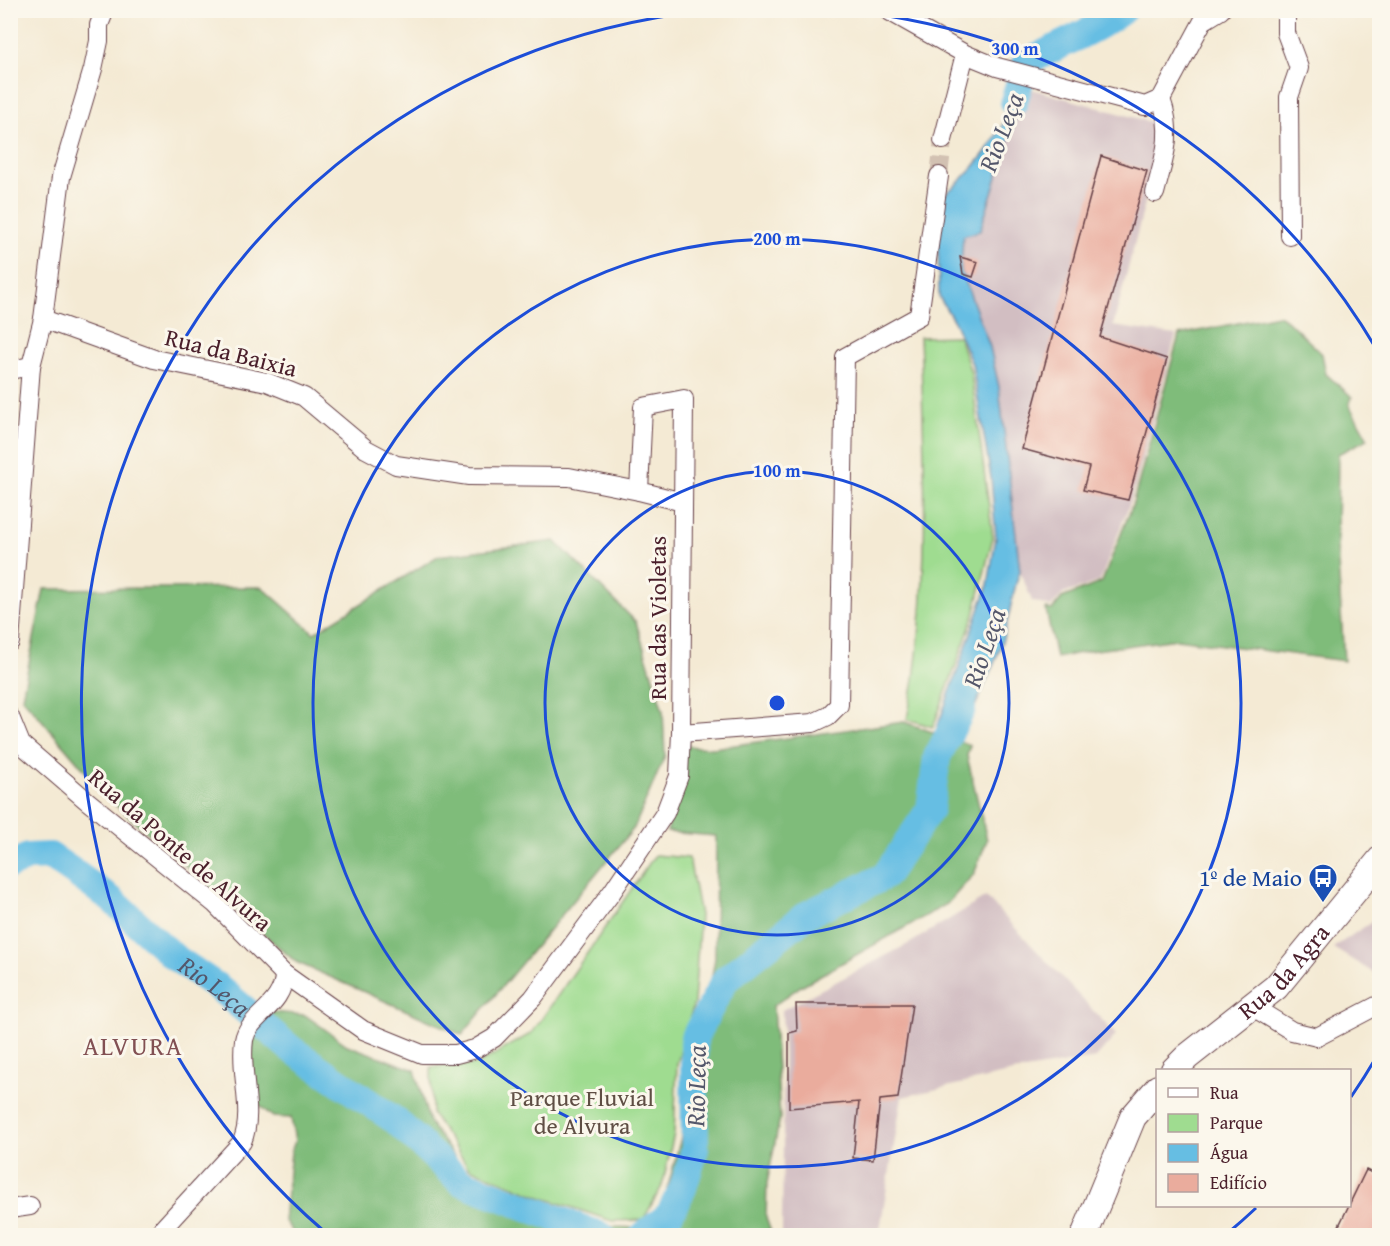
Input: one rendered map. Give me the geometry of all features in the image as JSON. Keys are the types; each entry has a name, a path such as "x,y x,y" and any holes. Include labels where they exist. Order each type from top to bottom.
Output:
{"main road":[{"name":"Rua da Agra","path":"1176,1069 1187,1057 1276,987 1380,860"},
{"path":"1084,1236 1133,1117 1156,1090"}],"street":[{"path":"10,642 31,366 43,319 61,177 93,69 99,40 99,26 105,10"},
{"path":"887,10 965,54 997,67 1145,106 1161,99 1203,21 1221,10"},
{"path":"1286,10 1286,33 1299,68 1289,97 1290,236"},
{"path":"943,140 965,54"},
{"path":"1155,193 1169,120 1161,99"},
{"path":"681,733 813,723 828,716 839,705 845,357 919,316 939,176"},
{"name":"Rua da Baixia","path":"43,319 154,359 267,382 304,397 366,449 396,465 469,476 568,477 683,502"},
{"path":"10,370 31,366"},
{"name":"Rua das Violetas","path":"284,974 363,1030 422,1054 456,1054 475,1049 494,1038 533,998 612,892 665,813 679,776 684,399 643,407 639,491"},
{"path":"10,563 19,545"},
{"name":"Rua da Ponte de Alvura","path":"10,717 21,744 86,800 215,904 284,974"},
{"path":"156,1236 242,1142 248,1128 244,1038 284,987 284,974"},
{"path":"1253,1007 1292,1031 1317,1037 1380,1004"},
{"path":"10,1209 30,1206"}],"shaded area":[{"path":"1024,87 1165,126 1113,326 1176,335 1131,500 1100,581 1063,594 1051,607 1032,601 1020,571 999,387 990,347 961,271 960,258 963,236 980,231"},
{"path":"986,897 1116,1035 1096,1058 1013,1072 902,1097 879,1235 782,1235 784,1054 782,1010 910,943"},
{"path":"1379,917 1379,976 1333,948"}],"green space":[{"path":"1278,315 1287,320 1322,354 1326,374 1352,397 1349,405 1368,439 1338,454 1337,544 1344,661 1177,639 1056,658 1046,609 1052,610 1062,598 1102,582 1132,506 1179,335"},
{"path":"959,336 971,373 993,537 973,619 933,727 907,719 915,674 923,578 924,479 920,337"},
{"path":"555,541 636,622 663,711 665,756 634,828 462,1035 296,962 111,801 22,697 44,589 262,587 314,633 438,556"},
{"path":"904,722 970,745 967,756 987,840 974,874 947,904 801,986 773,1006 780,1118 767,1183 766,1218 772,1235 295,1235 284,1220 291,1152 295,1141 291,1118 273,1117 249,1097 248,1039 272,1012 305,1015 347,1045 415,1070 429,1122 466,1173 602,1226 636,1228 662,1209 681,1138 692,1029 710,988 715,958 716,836 667,832 681,778 685,746 713,748"},
{"name":"Parque Fluvial de Alvura","path":"655,855 689,858 700,915 694,1003 677,1064 674,1134 662,1186 643,1220 612,1221 538,1196 469,1168 432,1114 431,1067 478,1064 532,1033"}],"water":[{"path":"1012,77 1027,82 980,231 963,236 961,270 990,347 999,387 1020,571 1000,648 951,754 937,728 988,585 996,537 991,478 972,364 955,323 939,297 938,233 944,194 980,159 1002,125 1010,108 1013,92"}],"building":[{"path":"1101,156 1147,171 1100,337 1167,359 1128,500 1083,490 1089,467 1022,449"},
{"path":"960,257 978,262 973,277 963,274"},
{"path":"796,1004 912,1004 898,1098 880,1100 873,1160 853,1158 859,1102 789,1108 789,1033 797,1031"},
{"path":"1366,1170 1380,1177 1380,1236 1334,1236 1348,1207 1351,1207 1351,1201"}],"waterway":[{"name":"Rio Leça","path":"1014,102 1025,64 1123,10"},
{"name":"Rio Leça","path":"643,1236 669,1215 683,1188 695,1149 694,1038 725,980 806,915 885,876 930,809 937,757 962,709"},
{"name":"Rio Leça","path":"10,865 28,857 50,856 72,871 112,900 174,957 218,987 291,1049 396,1121 461,1182 602,1236"}],"tunnel":[{"path":"939,176 943,140"}],"place":[{"name":"1º de Maio","path":"1323,904"}],"district":[{"name":"ALVURA","path":"133,1046"}]}
